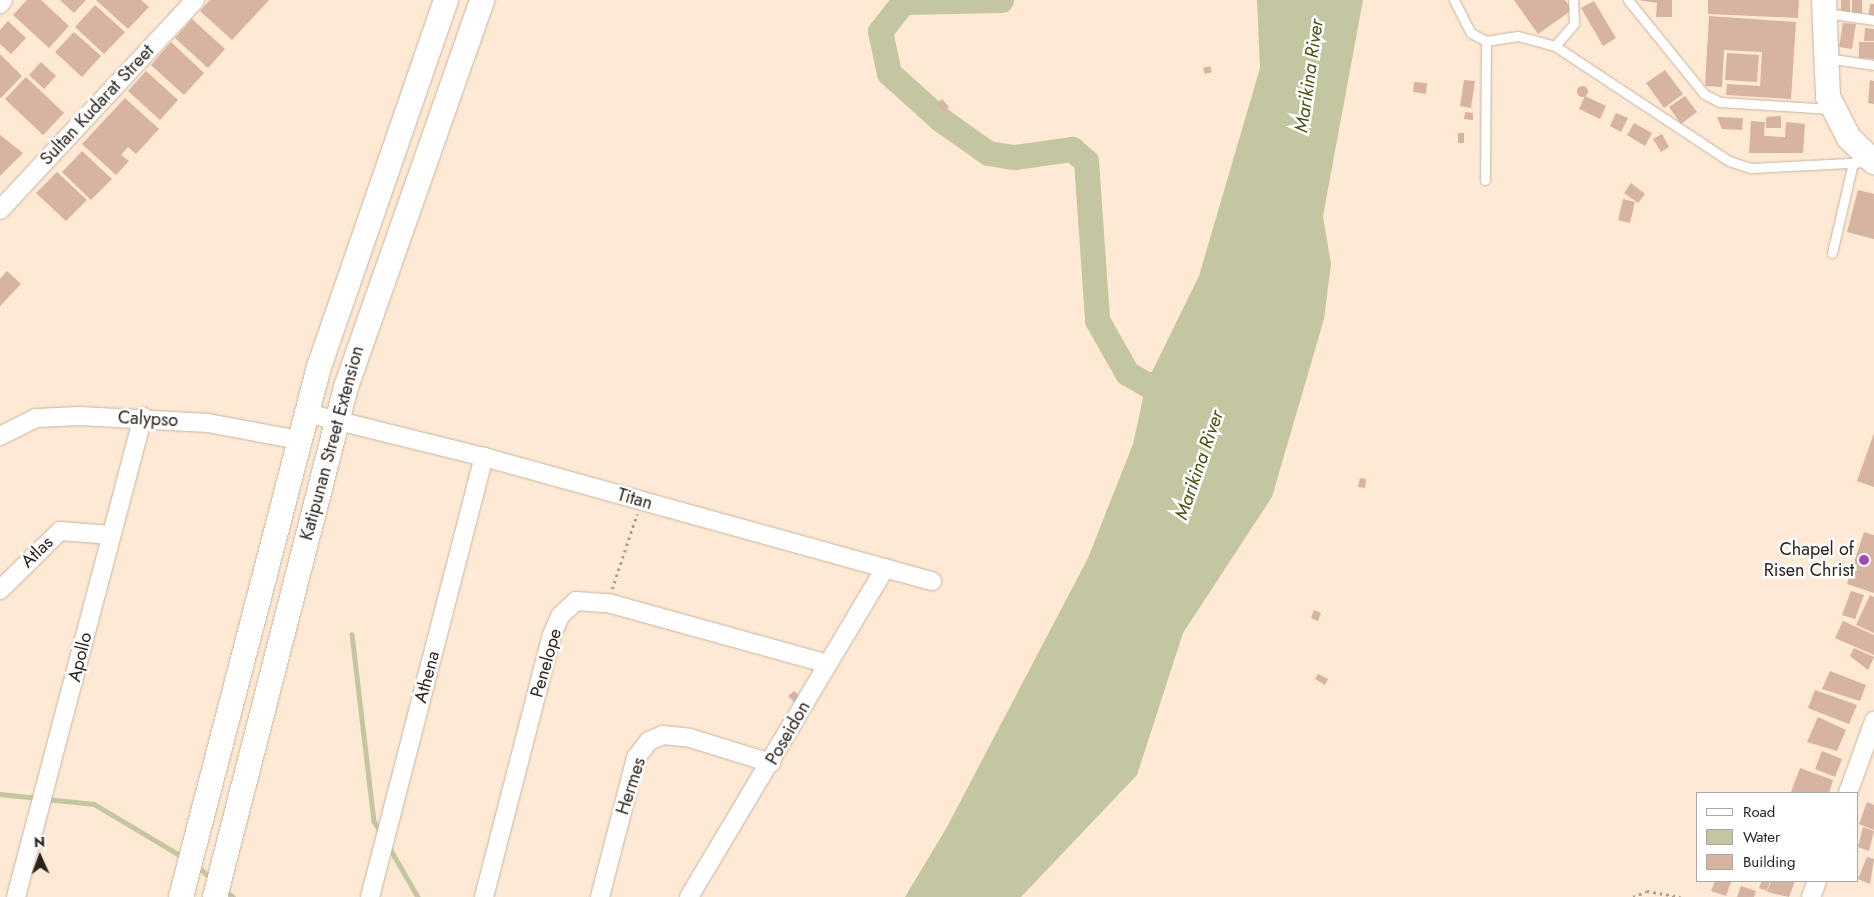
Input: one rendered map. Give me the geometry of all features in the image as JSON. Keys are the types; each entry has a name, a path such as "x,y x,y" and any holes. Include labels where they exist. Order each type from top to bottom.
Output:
{"street":[{"path":"0,4 3,0"},
{"name":"Sultan Kudarat Street","path":"0,210 195,0"},
{"name":"Katipunan Street Extension","path":"181,897 306,414 446,0"},
{"name":"Katipunan Street Extension","path":"215,897 337,424 366,322 482,0"},
{"path":"1823,7 1824,58 1832,109 1849,138 1867,162"},
{"name":"Titan","path":"306,414 337,424 484,456 932,581"},
{"name":"Calypso","path":"0,436 36,418 143,417 208,423 299,440"},
{"name":"Apollo","path":"16,897 110,535 143,417"},
{"name":"Athena","path":"370,897 484,456"},
{"name":"Atlas","path":"0,590 60,531 110,535"},
{"name":"Poseidon","path":"689,897 771,763 885,568"},
{"name":"Penelope","path":"484,897 552,635 560,616 576,601 608,603 828,664"},
{"path":"1848,792 1874,721"},
{"name":"Hermes","path":"600,897 636,758 649,741 663,735 690,738 771,763"},
{"path":"1811,897 1817,882"}],"lane":[{"path":"1454,0 1472,33 1486,41 1518,36 1555,46 1729,162 1751,168 1867,162 1832,253"},
{"path":"1555,46 1574,22 1573,0"},
{"path":"1628,0 1704,94 1720,102 1832,109"},
{"path":"1823,7 1874,20"},
{"path":"1485,180 1486,41"},
{"path":"1824,58 1874,65"}],"path":[{"path":"608,603 642,500"},
{"path":"1633,897 1646,890 1680,897"}],"water":[{"name":"Marikina River","path":"1257,0 1363,0 1323,216 1331,264 1324,319 1272,497 1183,633 1137,775 1021,897 905,897 947,827 1088,558 1133,444 1146,384 1199,276 1260,68"}],"building":[{"path":"27,0 41,0 69,26 49,48 13,15"},
{"path":"60,0 86,0 74,13"},
{"path":"96,0 141,0 149,7 128,29"},
{"path":"210,0 269,0 232,40 200,11"},
{"path":"1514,0 1565,0 1572,10 1538,34"},
{"path":"1638,0 1672,0 1672,17 1656,17 1657,3"},
{"path":"1708,0 1799,0 1798,18 1708,14"},
{"path":"1841,0 1850,0 1850,14 1841,14"},
{"path":"1852,0 1862,0 1862,13 1852,13"},
{"path":"1594,1 1616,38 1603,46 1581,8"},
{"path":"1870,4 1874,4 1874,18 1868,18"},
{"path":"95,5 125,32 104,54 75,27"},
{"path":"1709,16 1796,22 1791,99 1726,95 1727,84 1760,86 1762,52 1724,50 1722,87 1705,86"},
{"path":"192,19 225,49 208,68 175,38"},
{"path":"8,21 26,38 11,54 0,44 0,30"},
{"path":"1843,23 1856,24 1852,49 1839,47"},
{"path":"1865,28 1874,29 1874,41 1864,41"},
{"path":"74,32 101,56 82,77 55,52"},
{"path":"171,42 204,73 184,95 151,65"},
{"path":"1859,42 1874,42 1874,59 1859,58"},
{"path":"1727,53 1759,55 1757,82 1725,80"},
{"path":"0,54 22,76 1,98 0,97"},
{"path":"41,62 56,76 44,89 29,75"},
{"path":"1210,66 1212,72 1205,74 1203,68"},
{"path":"1665,70 1683,94 1664,108 1646,83"},
{"path":"146,71 178,100 160,120 128,91"},
{"path":"26,77 64,113 43,135 5,99"},
{"path":"1464,80 1475,81 1471,108 1460,106"},
{"path":"1870,80 1874,81 1874,104 1868,103"},
{"path":"1414,82 1427,83 1426,94 1413,92"},
{"path":"1582,85 1588,91 1582,97 1576,91"},
{"path":"1585,96 1606,106 1600,119 1579,109"},
{"path":"1685,96 1697,112 1681,124 1669,107"},
{"path":"125,98 159,129 136,154 128,147 121,155 129,161 116,175 82,144"},
{"path":"942,99 949,107 943,112 937,104"},
{"path":"1465,112 1473,113 1473,120 1464,119"},
{"path":"1616,113 1628,118 1621,132 1610,126"},
{"path":"1781,116 1781,128 1766,128 1766,117"},
{"path":"1717,117 1743,118 1742,130 1722,129"},
{"path":"1751,121 1765,122 1764,136 1785,137 1786,122 1805,124 1803,153 1749,153"},
{"path":"1634,123 1652,133 1645,146 1627,135"},
{"path":"1458,133 1464,133 1464,143 1458,143"},
{"path":"1662,134 1669,147 1661,152 1653,139"},
{"path":"0,135 23,153 0,176"},
{"path":"82,151 112,179 91,200 62,172"},
{"path":"57,172 87,200 66,221 36,193"},
{"path":"1631,183 1645,194 1638,203 1624,193"},
{"path":"1858,190 1874,194 1874,239 1847,232"},
{"path":"1623,199 1635,202 1630,223 1618,220"},
{"path":"7,271 21,284 0,306 0,279"},
{"path":"1874,433 1874,487 1857,481"},
{"path":"1360,478 1366,479 1365,488 1358,487"},
{"name":"Chapel of Risen Christ","path":"1864,532 1874,535 1874,593 1847,584"},
{"path":"1851,591 1864,595 1855,619 1842,615"},
{"path":"1870,595 1874,597 1874,633 1856,625"},
{"path":"1314,610 1321,613 1318,621 1311,618"},
{"path":"1843,621 1874,635 1874,655 1835,638"},
{"path":"1854,648 1874,657 1868,670 1850,656"},
{"path":"1830,671 1866,685 1860,701 1822,689"},
{"path":"1318,674 1328,679 1325,685 1315,679"},
{"path":"1815,690 1857,705 1849,724 1808,708"},
{"path":"794,691 800,696 794,702 788,696"},
{"path":"1818,717 1846,730 1837,751 1807,742"},
{"path":"1822,751 1842,759 1835,777 1815,769"},
{"path":"1800,768 1833,780 1829,792 1791,792"},
{"path":"1867,802 1874,805 1874,830 1859,824"},
{"path":"1863,827 1874,831 1869,851 1859,847"},
{"path":"1867,857 1874,859 1870,884 1859,879"},
{"path":"1715,882 1731,882 1726,896 1711,891"},
{"path":"1762,882 1770,882 1767,891 1759,888"},
{"path":"1771,882 1795,882 1789,897 1767,892"},
{"path":"1741,886 1756,891 1754,897 1737,897"}],"waterway":[{"path":"1001,0 903,2 880,31 889,73 940,119 988,153 1014,157 1072,149 1086,161 1097,320 1127,373 1146,384 1180,385"},
{"path":"352,634 374,821 381,832"},
{"path":"0,794 38,798"},
{"path":"46,799 94,804 183,857"},
{"path":"388,845 418,897"},
{"path":"196,865 211,878"},
{"path":"225,890 233,897"}],"place":[{"name":"Chapel of Risen Christ","path":"1864,560"}]}
